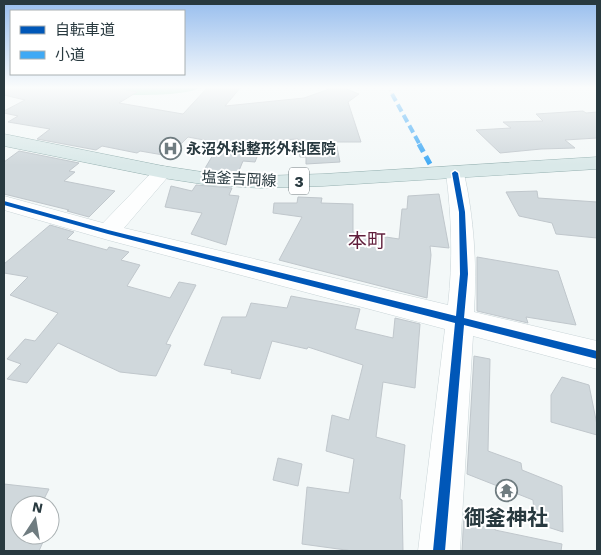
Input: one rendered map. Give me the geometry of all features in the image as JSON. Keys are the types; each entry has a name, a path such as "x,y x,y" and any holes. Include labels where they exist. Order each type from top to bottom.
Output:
{"main road":[{"name":"塩釜吉岡線","path":"4,140 162,172 210,179 260,182 455,173 597,162"}],"street":[{"path":"108,232 162,172"},
{"path":"438,551 464,274 462,212 455,173"},
{"path":"4,203 108,232 597,355"}],"building":[{"path":"8,114 352,114 361,142 336,142 340,162 306,164 306,157 300,157 298,139 263,141 255,162 243,161 238,173 209,171 204,170 220,143 188,137 169,156 140,151 137,153 102,146 96,150 37,139 50,129 8,122 18,116"},
{"path":"536,114 597,114 597,138 565,140 575,148 500,153 476,130 511,128 503,122 543,121"},
{"path":"19,151 79,163 69,171 75,172 64,181 115,191 89,217 67,211 69,210 4,194 4,162"},
{"path":"196,185 232,188 229,195 239,196 226,245 191,234 202,213 165,207 171,186 192,191"},
{"path":"537,191 538,198 597,202 597,238 556,234 552,223 519,216 506,192"},
{"path":"439,194 449,248 430,246 431,255 427,298 279,260 302,217 273,213 274,203 297,203 298,197 322,198 321,203 353,204 353,232 399,239 402,209 407,209 408,196"},
{"path":"50,225 74,232 67,239 107,250 109,247 129,252 121,260 140,265 127,286 170,298 179,282 196,285 166,344 171,345 156,376 120,372 58,343 27,383 7,379 21,364 7,359 25,339 35,341 58,313 10,295 28,277 4,273 4,264"},
{"path":"477,257 558,271 576,325 526,317 528,323 477,311"},
{"path":"291,296 360,309 355,329 393,338 395,318 420,324 415,388 383,382 376,437 405,445 400,499 402,500 403,551 353,551 302,544 307,487 349,493 354,459 326,451 332,415 349,420 363,365 308,347 307,349 272,341 260,379 231,373 232,370 204,365 222,317 246,317 251,303 287,308"},
{"path":"474,356 490,359 488,451 521,463 522,470 562,486 563,532 535,523 533,500 467,474"},
{"path":"562,377 589,385 597,425 597,435 551,422 551,395"},
{"path":"278,458 302,464 298,486 273,480"},
{"path":"4,484 49,489 46,495 10,495 10,545 42,545 39,551 4,551"},
{"path":"464,513 495,524 495,530 562,544 561,551 462,551"}],"marked path":[{"path":"403,114 430,164"}],"cycle path":[{"path":"439,551 464,274 462,212 455,173"},
{"path":"4,203 108,232 597,355"}],"place":[{"name":"永沼外科整形外科医院","path":"170,149"},
{"name":"御釜神社","path":"506,491"}],"district":[{"name":"本町","path":"367,240"}]}
